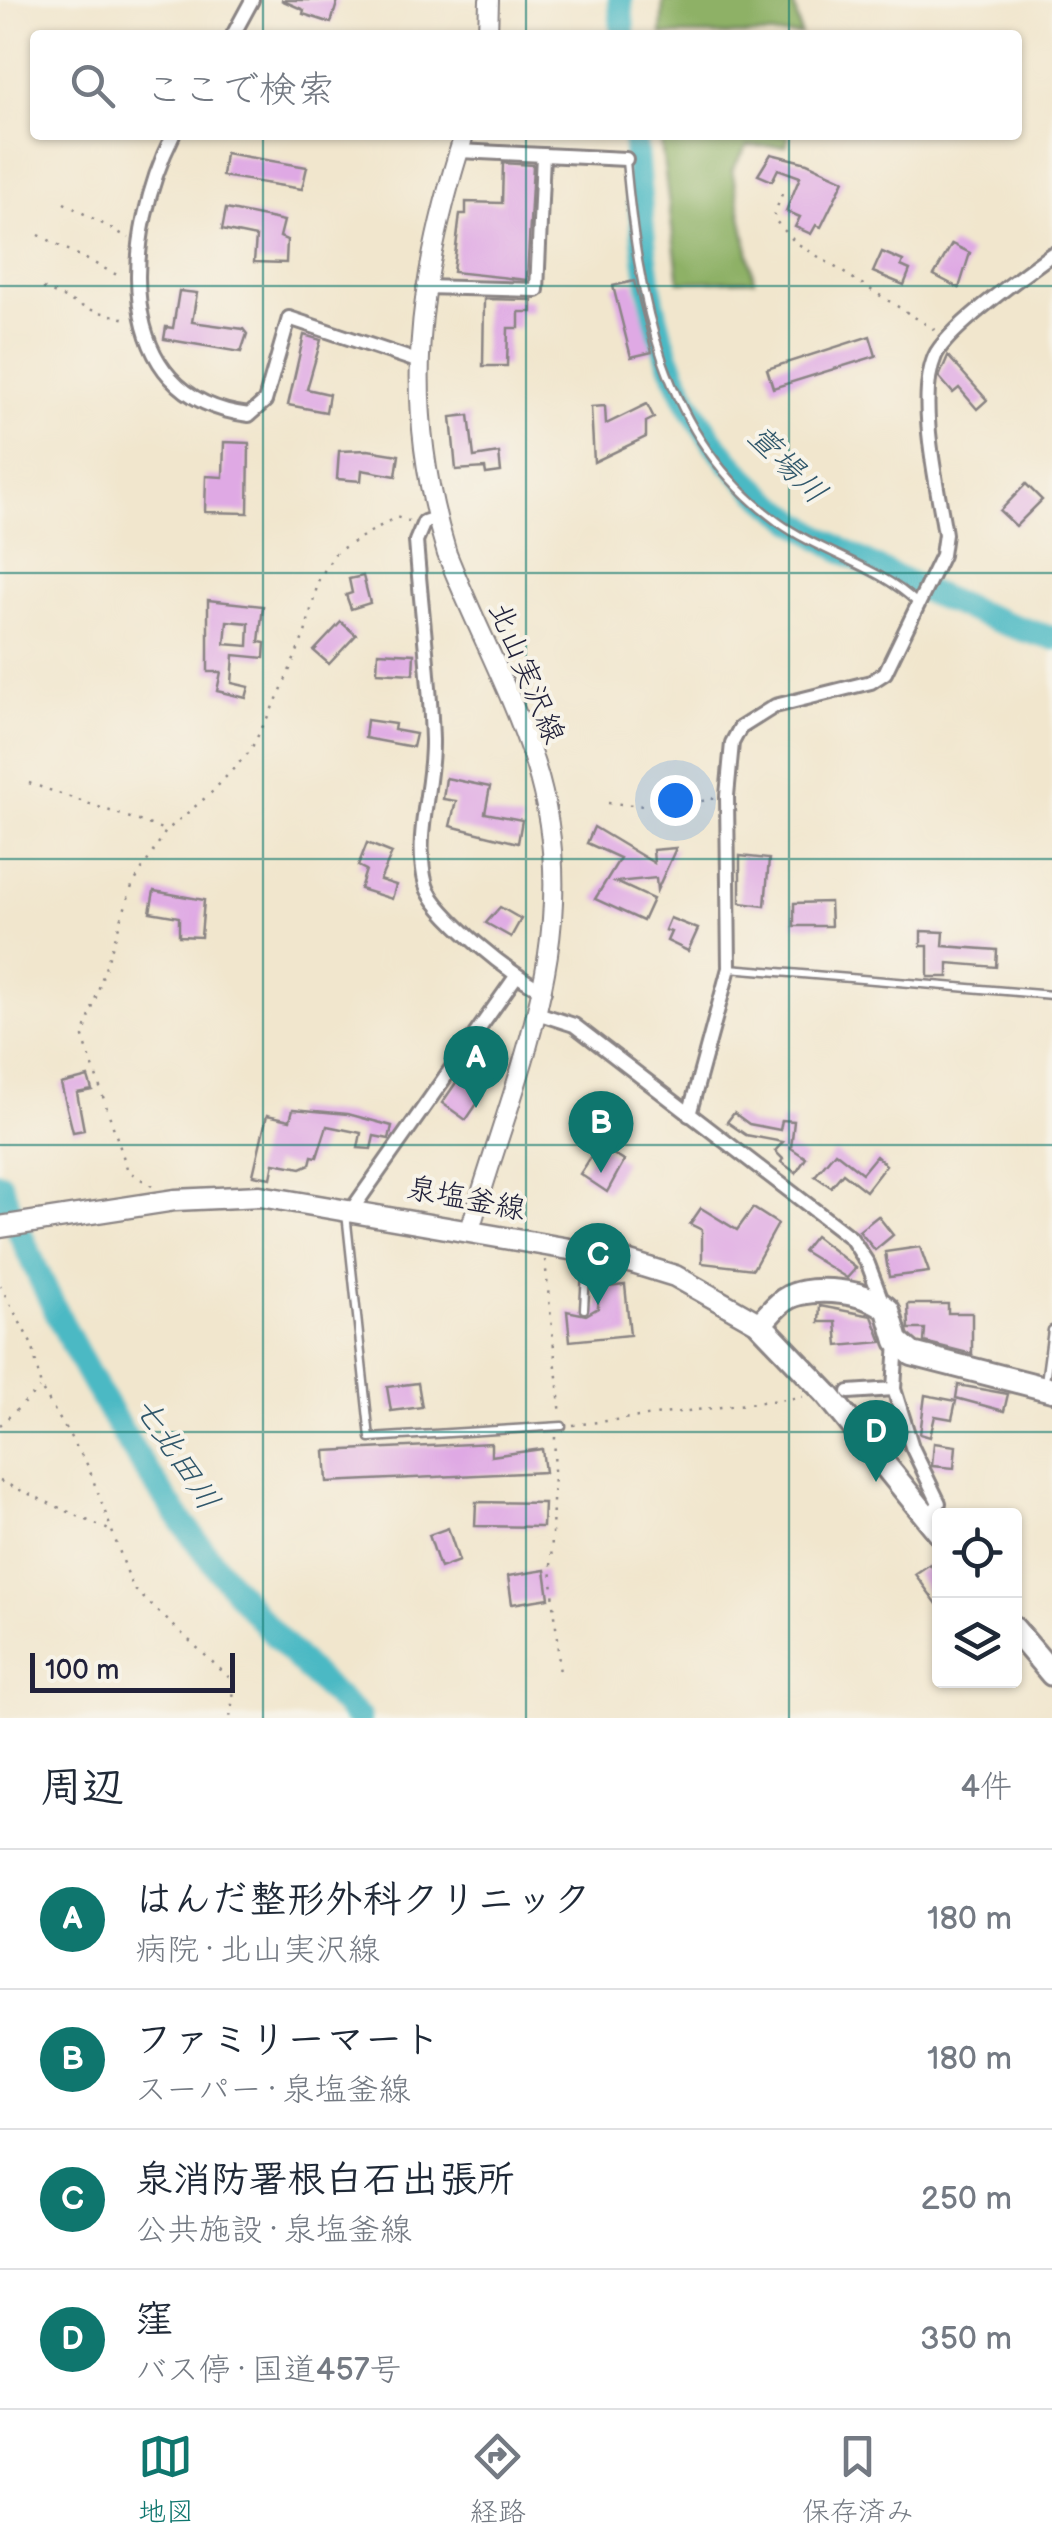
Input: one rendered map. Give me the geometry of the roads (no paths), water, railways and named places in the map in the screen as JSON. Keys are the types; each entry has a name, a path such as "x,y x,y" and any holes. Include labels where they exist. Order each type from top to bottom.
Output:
{"highway":[{"path":"932,1524 817,1384 760,1324 780,1302 805,1292 864,1297 883,1304 898,1341 912,1354 1048,1389"},
{"path":"1022,1638 1052,1674"}],"main road":[{"name":"泉塩釜線","path":"0,1226 175,1200 260,1196 349,1208 588,1252 675,1276 760,1324"}],"street":[{"path":"236,30 252,0"},
{"path":"488,30 489,0"},
{"path":"171,140 147,197 139,284 142,320 158,363 178,388 200,405 249,415 265,401 289,318 417,361"},
{"path":"462,143 543,155 626,159"},
{"name":"北山実沢線","path":"462,143 424,287 417,361 429,522 516,711 547,809 556,894 544,991 470,1230"},
{"path":"424,287 537,290 543,155"},
{"path":"689,1115 730,968 728,758 740,728 774,706 871,682 885,674 942,555 945,534 929,402 935,357 949,339 1052,254"},
{"path":"429,522 416,541 432,744 420,838 426,889 448,915 516,976 544,991"},
{"path":"349,1208 516,976"},
{"path":"537,1013 574,1025 851,1238 868,1264 883,1304"},
{"path":"898,1341 894,1389 912,1447 936,1491 938,1508"},
{"path":"849,1392 894,1389"}],"lane":[{"path":"626,159 653,336 679,407 695,435 732,484 768,514 919,600"},
{"path":"730,968 1052,994"},
{"path":"349,1208 370,1438 562,1426"},
{"path":"584,1309 588,1252"},
{"path":"1048,1389 1052,1330"}],"waterway":[{"name":"萱場川","path":"620,0 623,30"},
{"name":"萱場川","path":"634,140 646,259 660,332 678,382 702,425 730,462 763,495 840,549 945,599 1052,638"},
{"name":"七北田川","path":"0,1184 67,1333 148,1473 245,1602 359,1718"}],"place":[{"name":"はんだ整形外科クリニック","path":"476,1108"},
{"name":"ファミリーマート","path":"601,1173"},
{"name":"泉消防署根白石出張所","path":"598,1305"},
{"name":"窪","path":"876,1482"}]}
